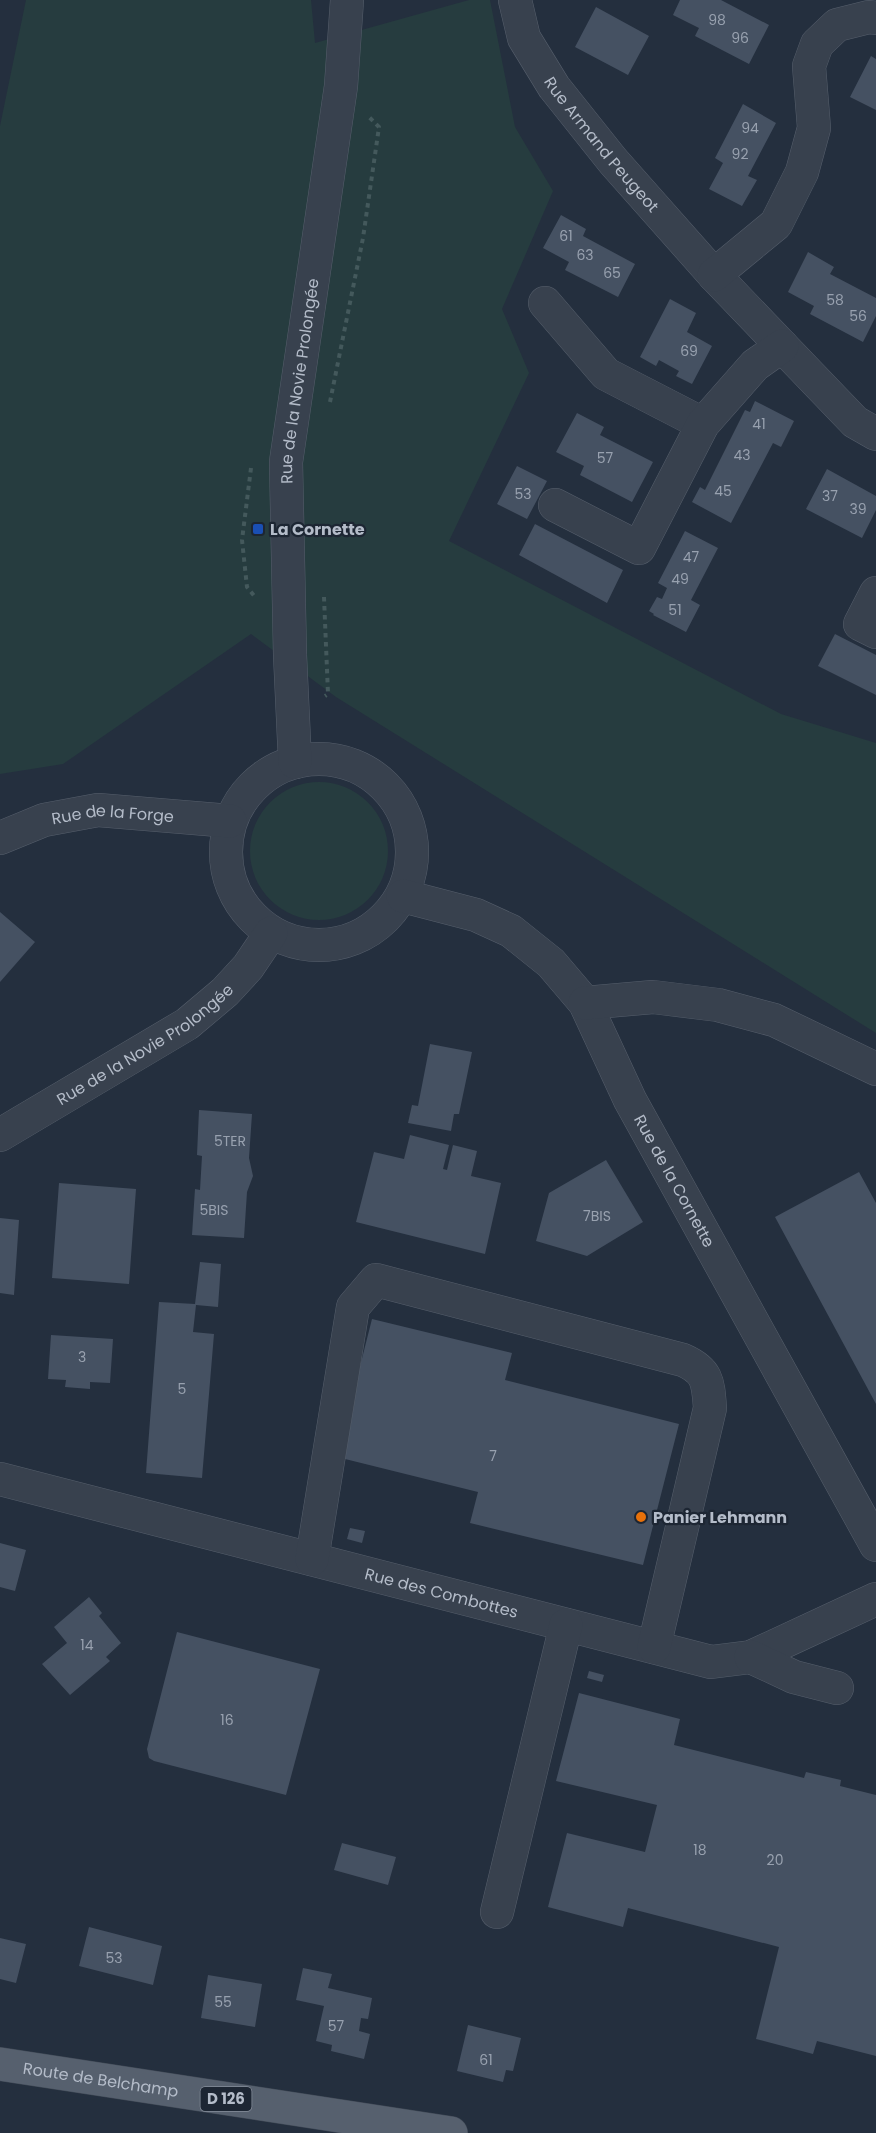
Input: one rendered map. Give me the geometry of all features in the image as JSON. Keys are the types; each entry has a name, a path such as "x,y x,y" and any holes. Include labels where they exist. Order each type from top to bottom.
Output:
{"main road":[{"name":"Route de Belchamp","path":"0,2064 451,2133"},
{"name":"Route de Belchamp","path":"0,2081 335,2133"}],"street":[{"name":"Rue de la Novie Prolongée","path":"295,762 286,462 341,86 347,0"},
{"name":"Rue Armand Peugeot","path":"515,0 524,38 554,87 613,161 714,275 855,422 876,434"},
{"path":"714,275 776,224 802,172 814,128 809,66 817,44 837,26 869,17 876,18"},
{"path":"545,303 606,374 703,424"},
{"path":"555,505 639,548 703,424 755,365 782,346"},
{"path":"876,593 860,624 876,632"},
{"path":"332,759 360,768 384,786 402,809 411,837 412,866 403,896 385,918 360,936 331,945 300,944 272,933 247,912 231,884 225,852 230,821 242,799 259,780 279,767 295,762 332,759"},
{"name":"Rue de la Forge","path":"0,838 44,820 98,810 230,821"},
{"name":"Rue de la Cornette","path":"403,896 476,915 511,931 551,963 585,1003 630,1100 876,1545"},
{"name":"Rue de la Novie Prolongée","path":"0,1135 186,1024 225,992 248,967 272,933"},
{"path":"585,1003 653,997 718,1005 774,1020 876,1069"},
{"path":"312,1559 353,1307 376,1280 683,1360 697,1367 709,1384 710,1408 654,1647"},
{"name":"Rue des Combottes","path":"0,1479 711,1662 751,1657 876,1599"},
{"path":"497,1912 566,1625"},
{"path":"751,1657 794,1677 837,1688"}],"path":[{"path":"329,412 363,238 379,127 341,86"},
{"path":"293,713 328,694 324,588"}],"green space":[{"path":"26,0 311,0 315,43 469,0 490,0 515,127 553,191 502,309 529,373 449,541 781,714 876,743 876,1033 336,697 251,634 63,764 0,774 0,126"},
{"path":"319,782 345,787 368,802 383,825 388,851 383,877 368,900 345,915 319,920 293,915 270,900 255,877 250,851 255,825 270,802 293,787"}],"building":[{"path":"680,0 721,0 769,25 749,64 695,36 699,28 673,15"},
{"path":"596,7 649,36 628,75 575,47"},
{"path":"871,56 876,59 876,110 850,97"},
{"path":"743,104 776,123 748,176 757,180 742,206 709,189 723,163 715,158"},
{"path":"561,215 586,229 583,236 635,264 618,297 565,270 569,262 543,248"},
{"path":"808,252 834,267 830,274 876,298 876,316 863,342 810,314 814,306 788,292"},
{"path":"670,299 696,313 687,332 712,346 692,384 676,376 679,371 659,360 656,366 640,357"},
{"path":"755,401 794,421 781,447 773,443 731,523 692,502 700,487 705,490 745,410 750,412"},
{"path":"577,413 604,427 600,435 653,462 632,502 580,475 584,466 556,452"},
{"path":"517,466 547,481 527,519 497,504"},
{"path":"827,469 876,496 876,510 862,538 806,509"},
{"path":"535,524 623,570 607,603 519,555"},
{"path":"685,531 718,548 691,600 700,605 686,632 649,611 657,597 662,599 667,588 658,583"},
{"path":"835,634 876,655 876,695 818,666"},
{"path":"0,912 35,942 0,982"},
{"path":"430,1044 472,1052 459,1114 454,1114 451,1131 408,1123 412,1105 418,1106"},
{"path":"199,1110 252,1114 249,1158 253,1176 247,1192 244,1238 192,1235 195,1189 200,1190 202,1156 197,1155"},
{"path":"410,1135 449,1145 443,1169 447,1170 453,1145 477,1151 471,1176 501,1183 485,1254 356,1222 374,1152 404,1159"},
{"path":"606,1160 643,1222 587,1256 536,1241 549,1193"},
{"path":"859,1172 876,1203 876,1404 775,1217"},
{"path":"59,1183 136,1189 129,1284 52,1278"},
{"path":"0,1218 19,1220 14,1295 0,1293"},
{"path":"200,1262 221,1264 218,1307 196,1305 193,1332 214,1334 202,1478 146,1473 159,1302 195,1304"},
{"path":"372,1319 512,1353 505,1380 679,1424 643,1565 470,1523 478,1492 337,1457"},
{"path":"51,1335 113,1339 110,1383 90,1382 90,1389 65,1387 66,1380 48,1379"},
{"path":"350,1528 365,1531 362,1543 347,1539"},
{"path":"0,1543 26,1550 15,1591 0,1587"},
{"path":"89,1597 102,1613 99,1616 121,1643 106,1657 110,1661 70,1695 42,1664 67,1643 54,1627"},
{"path":"177,1632 320,1669 286,1795 149,1758 147,1749"},
{"path":"589,1671 604,1675 602,1682 587,1678"},
{"path":"579,1693 680,1719 674,1745 804,1778 806,1772 841,1780 840,1786 876,1795 876,2056 817,2041 813,2054 756,2039 779,1947 628,1908 623,1927 548,1907 567,1833 645,1852 657,1805 556,1781"},
{"path":"342,1843 396,1857 388,1885 334,1870"},
{"path":"89,1927 162,1946 153,1985 79,1966"},
{"path":"0,1938 26,1944 16,1983 0,1979"},
{"path":"303,1968 332,1974 328,1988 372,1998 368,2019 361,2018 359,2031 370,2034 364,2059 331,2051 332,2045 316,2041 324,2006 296,2000"},
{"path":"208,1975 262,1984 255,2027 201,2018"},
{"path":"468,2025 521,2038 513,2071 506,2070 503,2082 457,2071"}],"place":[{"name":"La Cornette","path":"258,529"},
{"name":"Panier Lehmann","path":"641,1517"}]}
